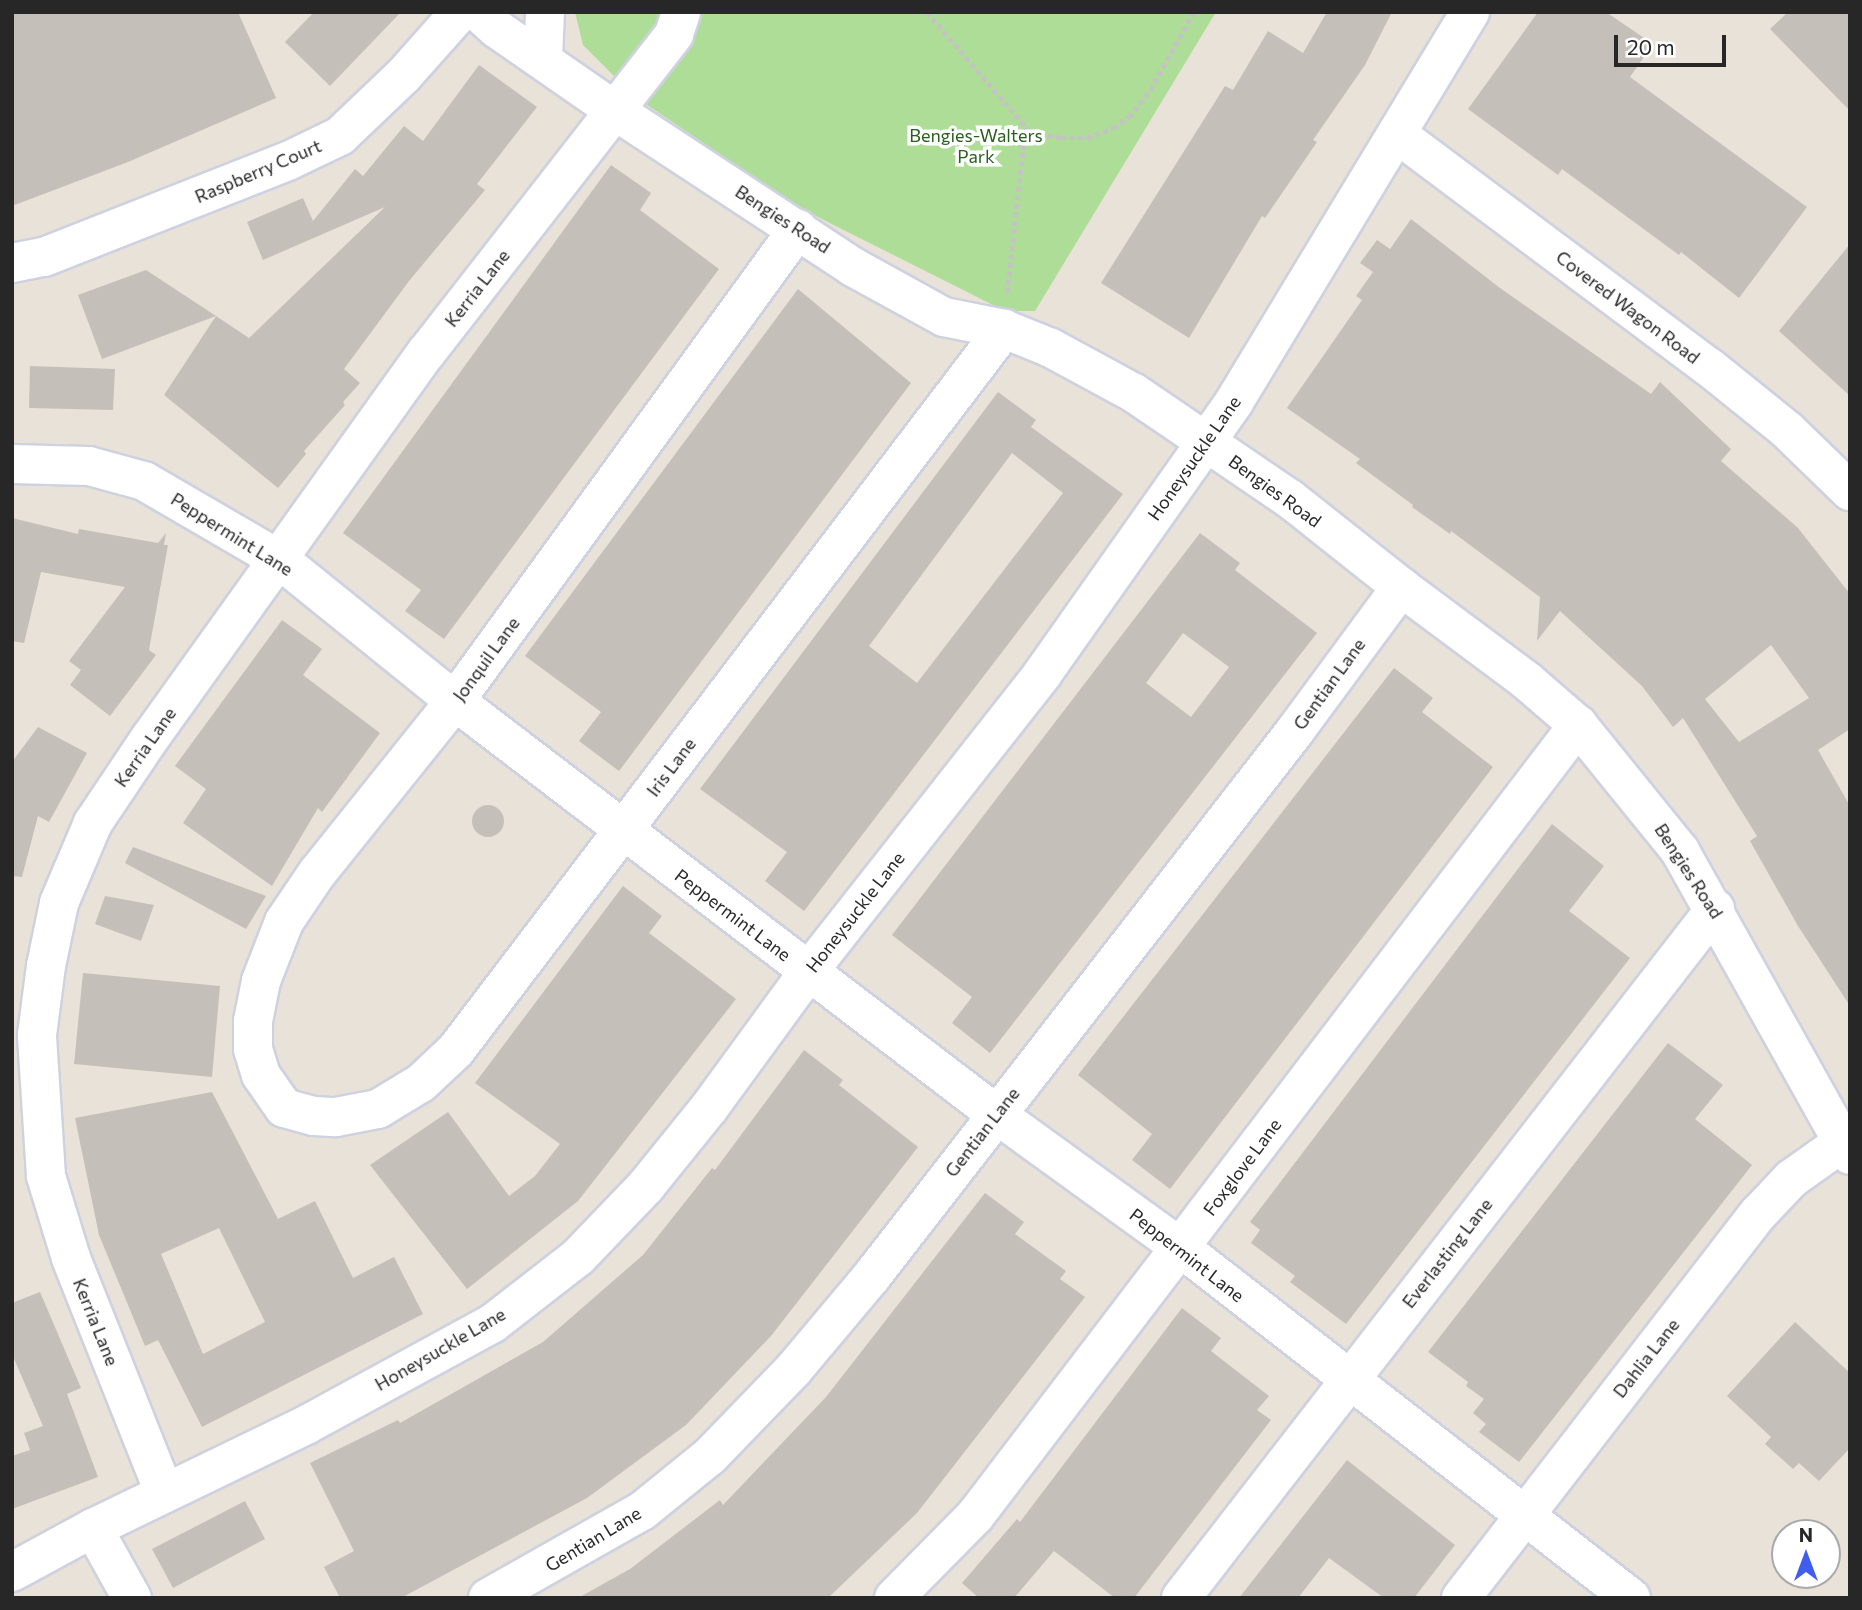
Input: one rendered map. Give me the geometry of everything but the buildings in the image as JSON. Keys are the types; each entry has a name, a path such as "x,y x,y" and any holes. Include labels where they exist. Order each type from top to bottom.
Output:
{"street":[{"name":"Raspberry Court","path":"12,262 57,252 288,161 340,136 404,75 460,12"},
{"name":"Bengies Road","path":"478,12 497,29 543,58 614,110 853,267 944,317 1004,329 1051,348 1134,393 1290,499 1401,587 1527,681 1578,725 1681,851 1847,1145"},
{"path":"543,58 545,12"},
{"name":"Kerria Lane","path":"163,1492 71,1258 46,1176 37,1035 46,967 59,903 93,823 150,738 426,353 674,34 681,12"},
{"name":"Honeysuckle Lane","path":"12,1572 163,1492 306,1425 492,1323 578,1257 646,1186 709,1108 808,972 1043,673 1247,384 1336,230 1470,12"},
{"name":"Covered Wagon Road","path":"1397,134 1709,367 1787,430 1850,491"},
{"name":"Jonquil Lane","path":"284,1108 261,1075 253,1049 253,1021 261,981 284,922 317,873 455,701 798,229"},
{"name":"Iris Lane","path":"284,1108 314,1116 336,1117 378,1109 421,1083 456,1050 1004,329"},
{"name":"Peppermint Lane","path":"12,464 89,466 144,481 280,559 455,701 996,1114 1181,1248 1631,1598"},
{"name":"Gentian Lane","path":"488,1598 642,1511 710,1456 831,1326 1295,731 1401,587"},
{"name":"Foxglove Lane","path":"894,1598 975,1517 1578,725"},
{"name":"Everlasting Lane","path":"1181,1598 1715,909"},
{"name":"Dahlia Lane","path":"1461,1598 1759,1213 1791,1179 1847,1145"},
{"path":"93,1528 132,1598"}],"path":[{"path":"927,12 1026,127 1043,136 1087,138 1113,128 1129,117 1150,90 1194,12"},
{"path":"1004,329 1026,127"}],"green space":[{"name":"Bengies-Walters Park","path":"575,12 1216,12 1035,311 1005,311 798,207 634,96 583,45"}]}
